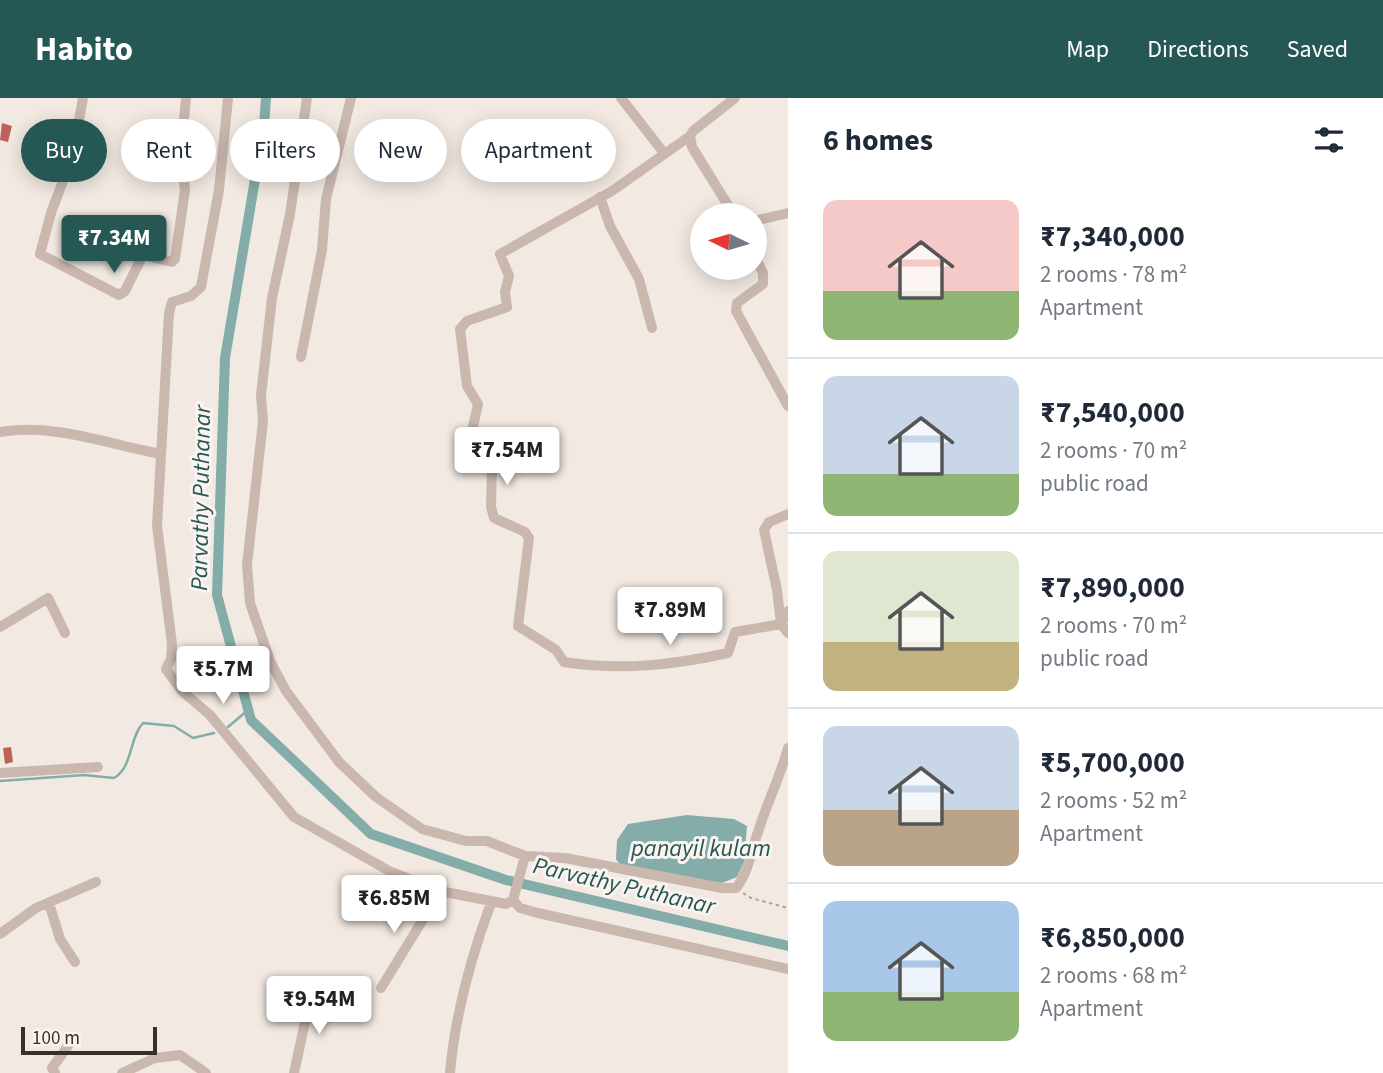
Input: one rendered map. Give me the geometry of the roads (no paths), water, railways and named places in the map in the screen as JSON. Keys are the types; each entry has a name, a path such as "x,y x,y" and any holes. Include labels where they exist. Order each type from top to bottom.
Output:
{"street":[{"path":"83,98 73,154 51,213 40,254 44,259 119,295 125,292 143,256 173,262 175,258 185,190 181,153 186,98"},
{"path":"228,98 219,190 201,287 191,296 170,304 163,386 157,526 172,644 167,672 182,691 210,715 294,817 391,872 437,890 506,904 513,900 523,859"},
{"path":"307,98 267,338 261,396 263,421 247,565 250,603 270,662 286,691 339,762 370,792 404,819 422,828 466,841 487,841 523,859 550,856 709,886 736,888 744,878 758,830 776,788 788,748"},
{"path":"302,357 322,250 326,198 351,98"},
{"path":"621,98 664,153"},
{"path":"734,98 692,131 690,136 600,197 499,255 509,276 507,307 467,321 462,324 460,332 467,386 478,404 469,452 492,465 491,509 494,518 525,532 530,540 518,626 556,650 564,663 619,668 653,665 728,653 734,632 784,628"},
{"path":"690,136 692,147 726,203"},
{"path":"600,197 610,226 638,275 652,328"},
{"path":"767,218 788,213"},
{"path":"763,280 763,284 737,303 736,312 788,406"},
{"path":"0,432 34,429 57,432 161,454"},
{"path":"784,628 764,530 769,522 788,514"},
{"path":"0,627 48,598 65,634"},
{"path":"784,628 788,611"},
{"path":"0,773 98,767"},
{"path":"0,934 33,909 96,882"},
{"path":"381,988 435,900 437,890"},
{"path":"513,900 520,908 538,913 788,969"},
{"path":"49,902 60,939 75,961"},
{"path":"450,1073 452,1050 474,949 491,903"},
{"path":"294,1073 312,989"},
{"path":"55,1073 52,1068 68,1046"},
{"path":"122,1073 155,1058 180,1055 206,1073"}],"water":[{"name":"panayil kulam","path":"687,815 734,819 747,826 744,862 737,877 722,883 623,869 616,859 617,840 628,824"}],"waterway":[{"name":"Parvathy Puthanar","path":"266,98 264,126 225,358 217,595 251,720 371,834 506,880 788,946"},
{"path":"228,727 248,710"},
{"path":"0,781 84,775 114,778 125,767 135,736 143,723 174,726 193,738 214,733"}]}
